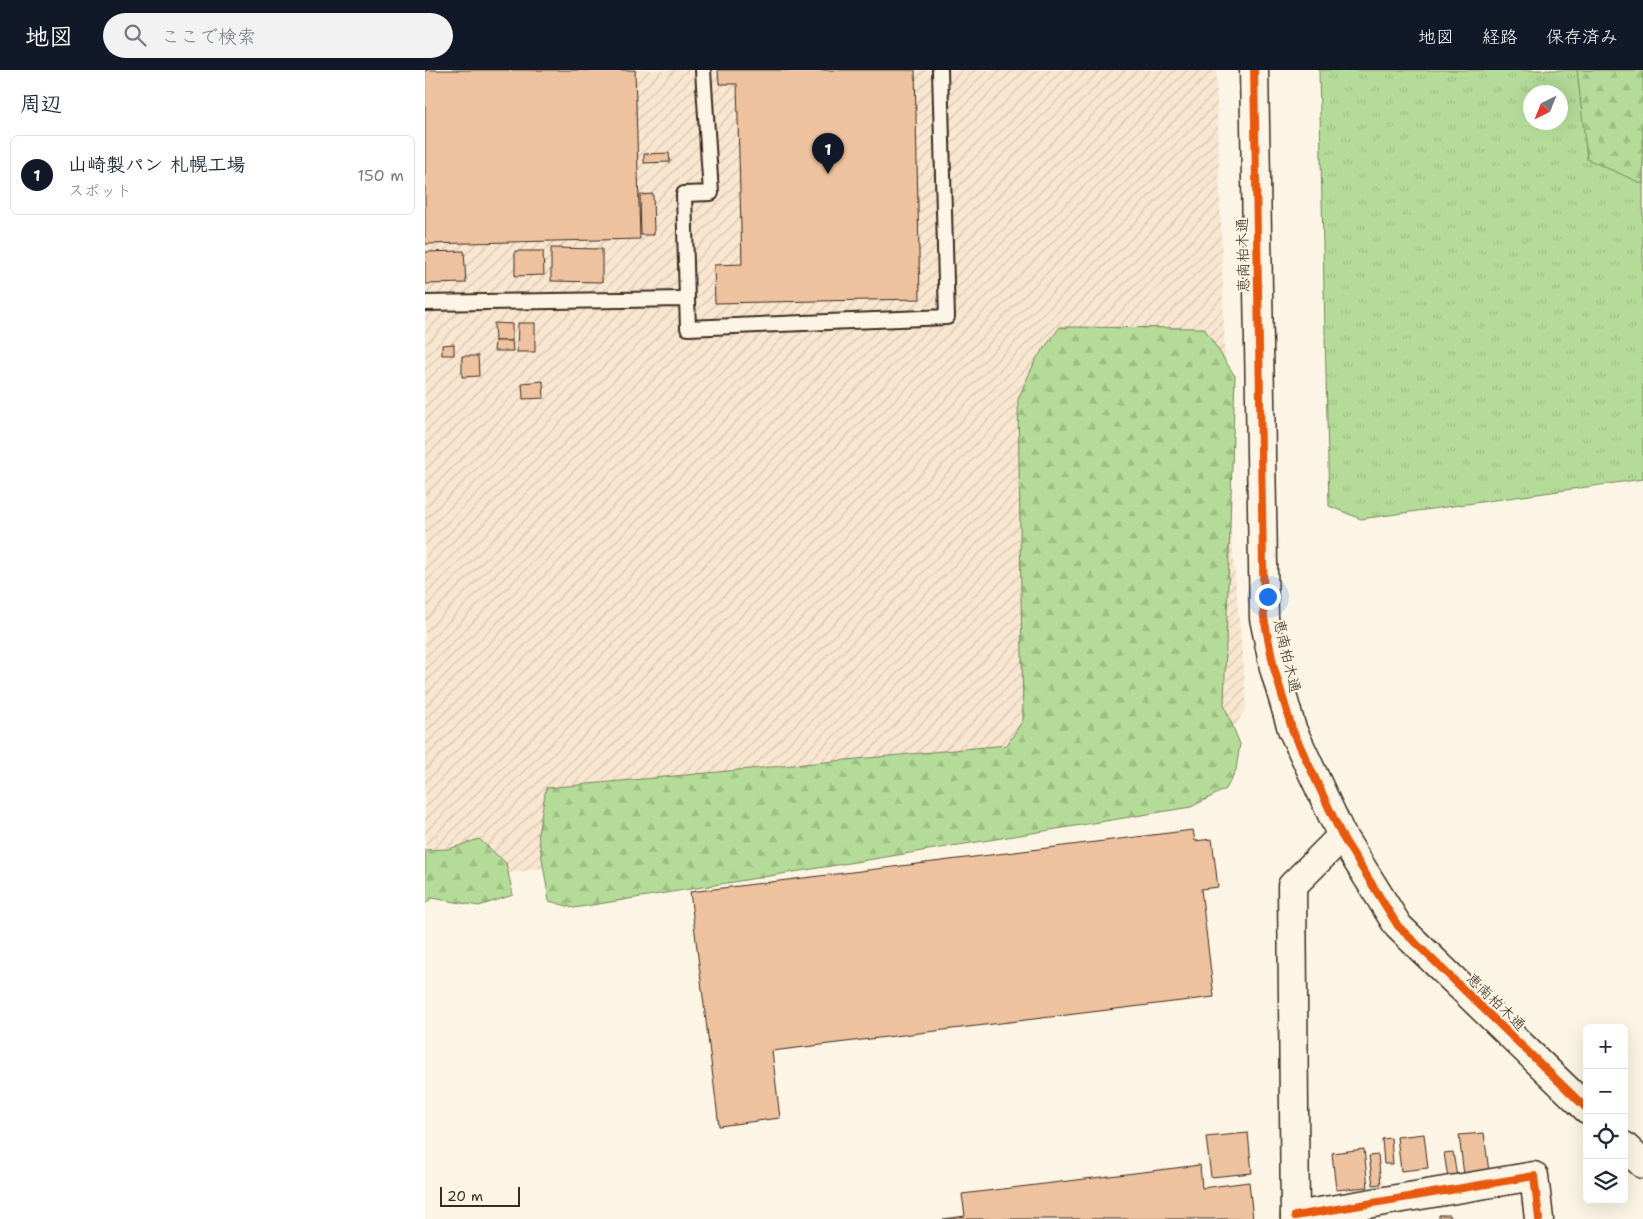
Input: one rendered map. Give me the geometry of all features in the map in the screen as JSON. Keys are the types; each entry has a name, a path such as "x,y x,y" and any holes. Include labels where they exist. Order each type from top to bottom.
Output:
{"street":[{"name":"恵南柏木通","path":"1253,70 1264,618 1274,668 1292,729 1342,836 1398,926 1583,1105"},
{"path":"1342,836 1292,886 1295,1218 1534,1176 1539,1219"},
{"path":"1628,1150 1643,1164"}],"lane":[{"path":"703,70 711,192 684,194 688,328 947,317 940,70"},
{"path":"425,303 687,299"}],"shaded area":[{"path":"425,70 1216,70 1230,520 1247,707 1212,760 425,887"}],"green space":[{"path":"1319,70 1643,70 1643,479 1361,519 1329,506"},
{"path":"1577,70 1643,70 1643,184 1587,159"},
{"path":"1060,327 1204,328 1235,376 1224,705 1240,744 1236,770 1226,789 1191,807 574,908 549,901 538,834 546,788 1007,745 1023,720 1018,399 1036,359"},
{"path":"479,839 506,863 513,895 479,906 432,898 425,904 425,850 449,849"}],"building":[{"path":"425,70 635,70 640,239 425,244"},
{"path":"718,70 915,70 920,299 715,303 714,265 742,264 737,84 719,84"},
{"path":"669,153 670,162 644,163 644,154"},
{"path":"653,194 654,235 641,235 640,195"},
{"path":"551,248 602,249 602,282 551,281"},
{"path":"464,251 466,283 425,284 425,252"},
{"path":"515,251 543,251 544,275 515,276"},
{"path":"494,323 512,324 512,341 495,341"},
{"path":"518,323 535,323 535,352 517,352"},
{"path":"495,341 512,341 513,351 494,351"},
{"path":"454,344 454,355 442,355 442,345"},
{"path":"462,356 478,356 479,376 462,377"},
{"path":"543,381 544,398 523,399 522,383"},
{"path":"1193,830 1195,841 1212,839 1218,887 1201,889 1214,997 772,1051 780,1118 719,1126 690,892"},
{"path":"1248,1133 1252,1173 1211,1177 1206,1137"},
{"path":"1484,1133 1489,1172 1464,1175 1459,1135"},
{"path":"1424,1134 1428,1168 1401,1171 1397,1137"},
{"path":"1391,1138 1393,1164 1384,1164 1382,1139"},
{"path":"1364,1149 1368,1187 1336,1190 1332,1153"},
{"path":"1453,1152 1457,1177 1448,1178 1444,1153"},
{"path":"1378,1155 1381,1184 1373,1185 1369,1156"},
{"path":"1200,1165 1202,1188 1249,1182 1253,1219 943,1219 965,1216 962,1194"},
{"path":"1439,1215 1449,1215 1450,1219 1439,1219"}],"cycle path":[{"path":"1254,70 1264,618 1274,668 1292,729 1342,836 1398,926 1583,1105"},
{"path":"1295,1216 1534,1176 1539,1219"}],"place":[{"name":"山崎製パン 札幌工場","path":"828,174"}]}
